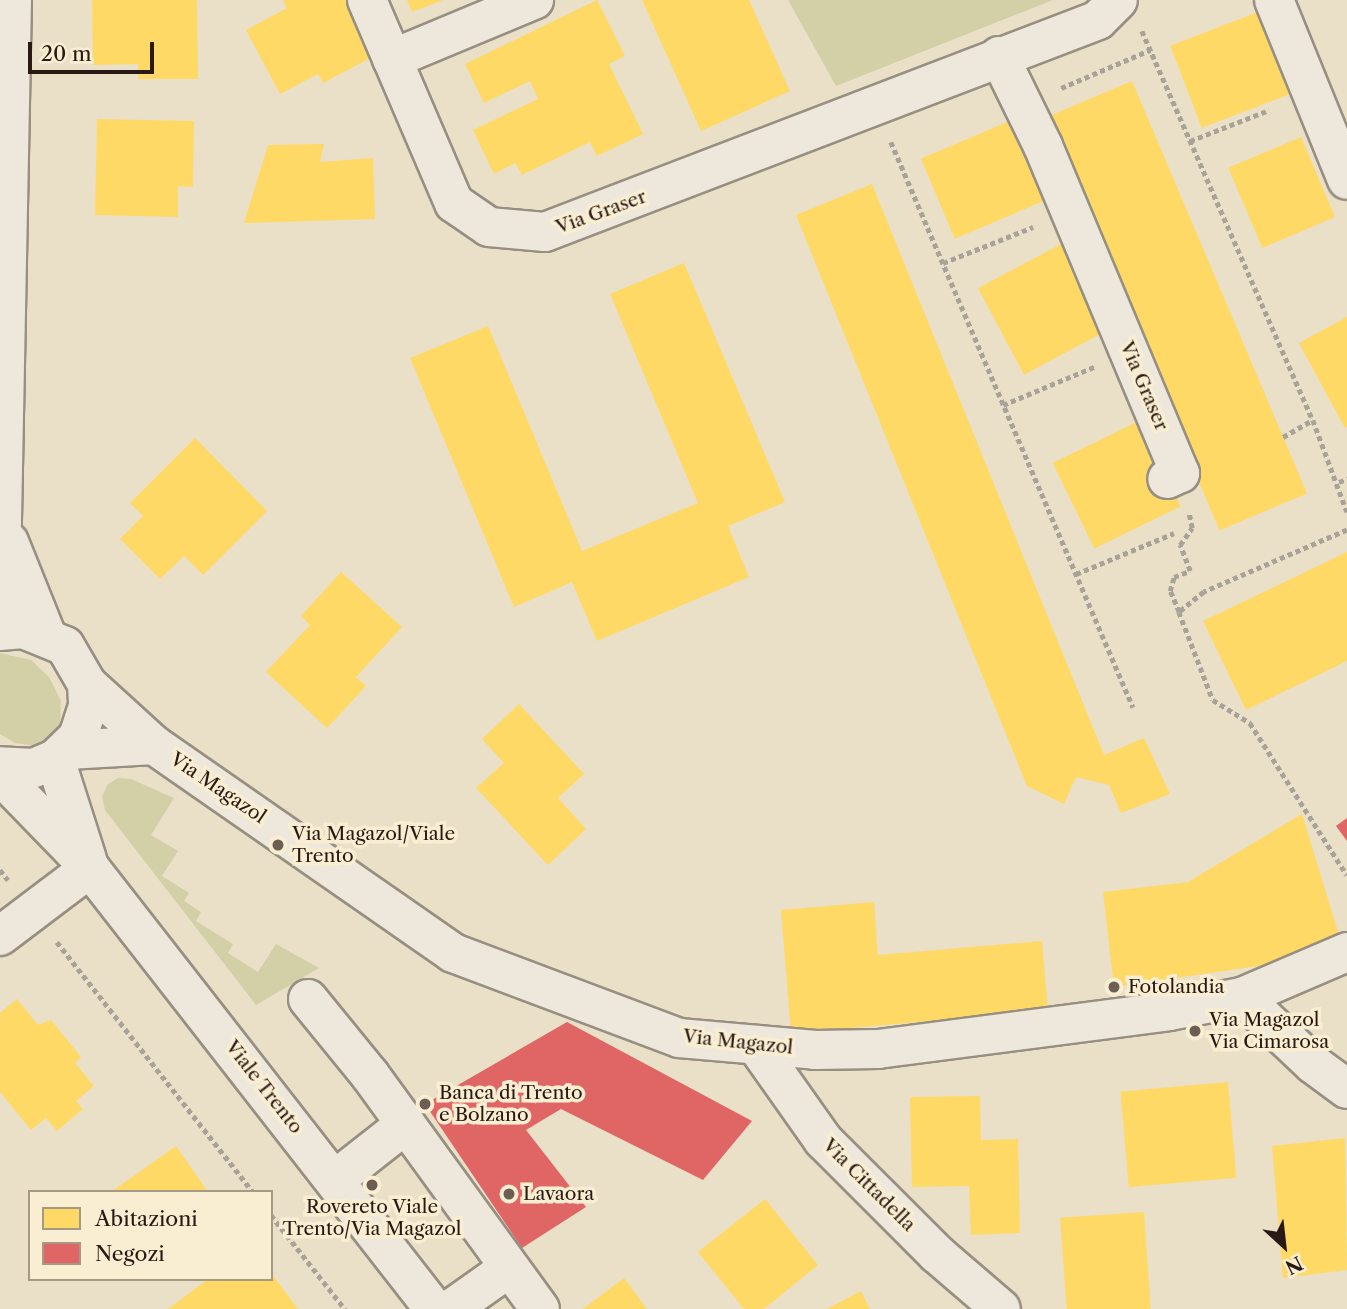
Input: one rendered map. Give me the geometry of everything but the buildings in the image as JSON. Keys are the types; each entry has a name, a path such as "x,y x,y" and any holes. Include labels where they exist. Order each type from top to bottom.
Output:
{"street":[{"path":"0,624 5,531 12,0"},
{"name":"Via Graser","path":"367,0 454,203 489,227 545,232 1098,20 1118,0"},
{"path":"392,59 534,0"},
{"path":"1274,0 1284,52 1347,180"},
{"name":"Via Graser","path":"999,56 1023,104 1035,150 1174,476"},
{"path":"5,531 46,634"},
{"path":"0,631 23,629 46,634 65,646 87,684 85,722 61,755 34,768 0,766"},
{"name":"Via Magazol","path":"87,684 154,745 453,953 679,1038 756,1045 878,1049 1169,1011 1242,997 1347,952"},
{"name":"Via Magazol","path":"61,755 154,745"},
{"name":"Viale Trento","path":"61,755 90,868"},
{"name":"Viale Trento","path":"0,775 90,868 336,1179 434,1309"},
{"path":"15,924 90,868"},
{"path":"1242,997 1313,1064 1347,1089"},
{"path":"308,999 406,1124 540,1309"},
{"name":"Via Cittadella","path":"756,1045 823,1140 937,1254 1001,1309"},
{"path":"336,1179 406,1124"},
{"path":"451,1309 509,1268"}],"path":[{"path":"1023,104 1150,50 1313,420 1339,482 1347,512"},
{"path":"876,106 1133,707"},
{"path":"1190,141 1269,110"},
{"path":"943,263 1040,224"},
{"name":"Via Graser","path":"1003,405 1101,364"},
{"path":"1283,438 1313,420"},
{"path":"1174,476 1192,528 1180,545 1190,571 1174,577 1170,591 1213,700 1250,723 1347,874"},
{"path":"1339,482 1347,479"},
{"path":"1179,612 1204,592 1347,530"},
{"path":"1076,574 1174,533"},
{"path":"0,870 15,924 251,1190"},
{"path":"273,1218 345,1309"}],"shaded area":[{"path":"788,0 1053,0 836,86"},
{"path":"0,653 31,660 49,677 61,701 60,728 37,746 15,743 0,734"},
{"path":"118,778 131,779 174,798 151,835 178,851 162,876 189,893 184,901 201,912 196,921 233,944 228,953 258,972 276,944 319,968 256,1005 105,810 102,797 107,785"}],"place":[{"name":"Via Magazol/Viale Trento","path":"278,845"},
{"name":"Fotolandia","path":"1114,987"},
{"name":"Via Magazol Via Cimarosa","path":"1195,1031"},
{"name":"Banca di Trento e Bolzano","path":"425,1104"},
{"name":"Rovereto Viale Trento/Via Magazol","path":"372,1185"},
{"name":"Lavaora","path":"509,1194"}]}
